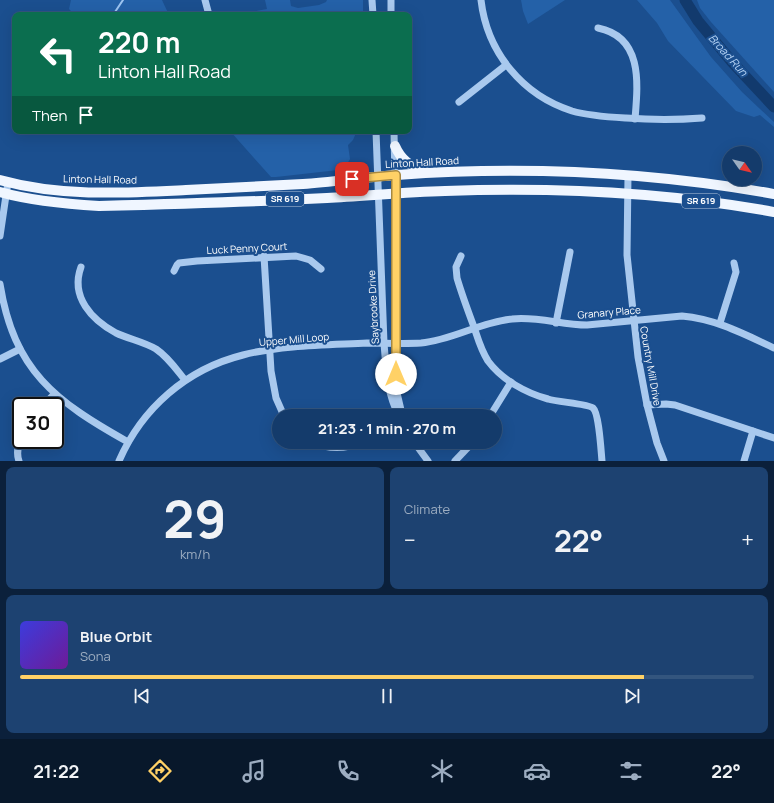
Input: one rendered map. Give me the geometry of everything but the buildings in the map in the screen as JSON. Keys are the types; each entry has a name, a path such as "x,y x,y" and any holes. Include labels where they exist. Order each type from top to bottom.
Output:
{"main road":[{"path":"395,146 400,157 407,164 430,173"},
{"name":"Linton Hall Road","path":"4,181 55,190 110,193 304,184 377,176 430,173 492,171 553,172 663,179 774,194"},
{"name":"SR 619","path":"3,193 66,204 99,206 378,195 396,193 503,190 628,194 690,200 774,212"}],"street":[{"path":"205,0 207,12"},
{"path":"372,0 373,12"},
{"path":"391,0 391,12"},
{"path":"481,0 490,36 497,51 506,65 523,83 538,95 560,106 588,114 661,120 702,118"},
{"path":"598,28 615,34 625,42 630,51 637,72 635,119"},
{"path":"459,102 506,65"},
{"name":"Saybrooke Drive","path":"376,134 384,343 390,392 396,409"},
{"name":"Saybrooke Drive","path":"394,134 396,175 397,387 401,409"},
{"name":"Country Mill Drive","path":"628,176 627,255 633,320 647,405 657,443 664,461"},
{"path":"0,236 4,181"},
{"path":"556,323 570,252"},
{"path":"264,256 269,350 273,387 281,409"},
{"name":"Luck Penny Court","path":"174,271 180,263 264,256 302,257 310,260 321,269"},
{"path":"461,256 456,267 456,274 479,345 489,362 500,374 523,389 549,400 592,407 597,414 602,461"},
{"path":"720,323 736,272 734,263"},
{"path":"81,267 78,276 77,290 84,305 91,313 108,328 157,350 173,364 185,380"},
{"path":"0,284 7,318 20,349 39,377 54,394 80,414 128,442"},
{"name":"Granary Place","path":"396,343 421,343 436,341 496,321 512,319 530,319 572,325 587,325 682,316 698,317 720,323 774,348"},
{"name":"Upper Mill Loop","path":"119,461 128,442 143,420 159,402 185,380 206,368 244,355 269,350 396,343"},
{"path":"0,359 20,349"},
{"path":"494,409 511,382"},
{"path":"51,397 54,394"},
{"path":"647,405 675,405 774,438"},
{"path":"744,461 753,431"},
{"path":"17,449 19,461"},
{"path":"419,449 428,461"},
{"path":"455,461 466,449"}],"shaded area":[{"path":"71,0 162,0 168,12 72,12 69,9"},
{"path":"265,0 290,0 291,6 298,8 319,5 327,0 363,0 363,12 256,11 267,9"},
{"path":"521,0 565,0 528,24"},
{"path":"637,0 670,0 711,57 742,92 774,122 774,127 760,115 754,117 736,111 668,41 657,23"},
{"path":"697,0 774,0 774,92 711,22 700,8"},
{"path":"233,134 356,134 353,140 348,145 350,159 347,164 347,169 271,177"}],"waterway":[{"path":"115,12 123,0"},
{"name":"Broad Run","path":"685,0 698,21 732,62 774,107"}],"route":[{"path":"352,179 396,175 396,374"}]}
